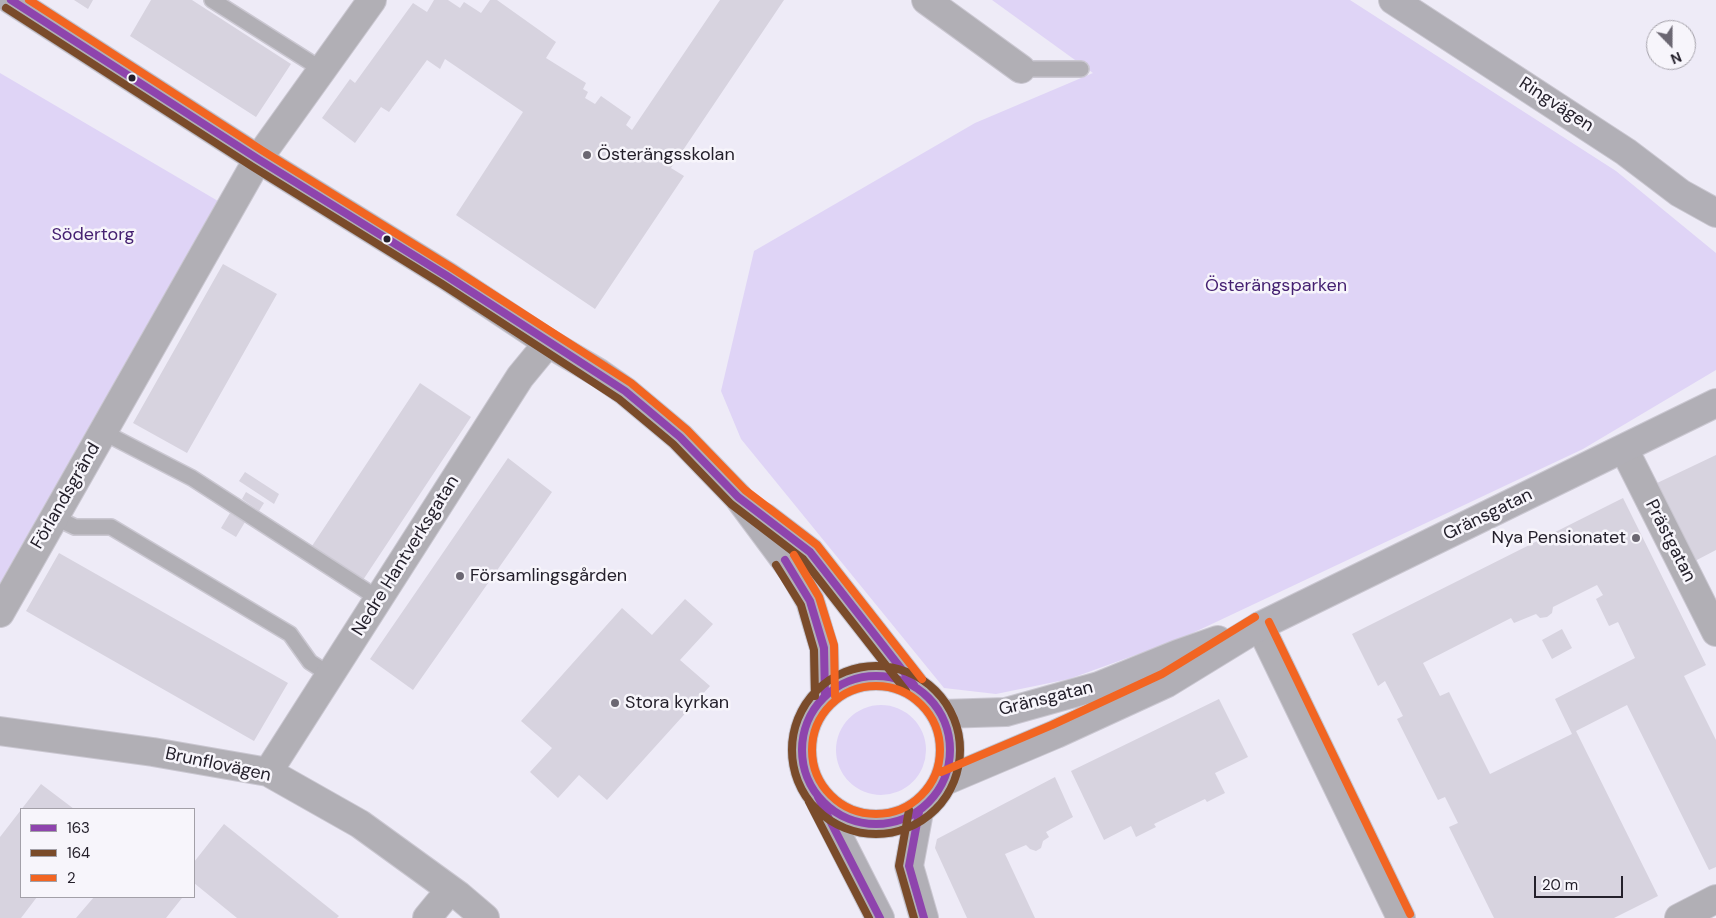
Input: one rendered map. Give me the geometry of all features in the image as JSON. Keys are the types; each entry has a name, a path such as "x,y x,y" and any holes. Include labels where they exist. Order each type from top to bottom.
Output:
{"main road":[{"path":"11,0 258,159 447,276 548,343 599,373 625,391 680,437 738,498 793,571 810,601 824,648 825,696"},
{"name":"Ringvägen","path":"1393,0 1626,152 1680,193 1716,213"},
{"name":"Gränsgatan","path":"945,780 1056,734 1167,683 1260,626 1716,403"},
{"path":"738,498 810,552 914,685 930,698 942,714 950,736 951,758 945,780 934,798 919,812 898,822 876,825 854,822 834,812 818,797"},
{"name":"Gränsgatan","path":"942,714 1006,712 1099,686 1178,654 1260,626"},
{"path":"880,918 818,797 806,778 802,756 803,734 811,713 825,696 844,682 867,676 891,677 914,685"},
{"path":"919,812 909,866 924,918"}],"street":[{"name":"Förlandsgränd","path":"0,613 258,159 372,0"},
{"path":"926,0 1021,69"},
{"name":"Nedre Hantverksgatan","path":"268,772 520,377 548,343"},
{"name":"Prästgatan","path":"1624,449 1716,632"},
{"path":"1260,626 1401,918"},
{"name":"Brunflovägen","path":"0,731 154,752 268,772 360,824 450,890 484,918"},
{"path":"427,918 450,890"},
{"path":"1678,918 1716,899"}],"lane":[{"path":"212,0 321,69"},
{"path":"1021,69 1081,69"},
{"path":"103,432 192,478 379,598"},
{"path":"54,517 75,528 111,528 290,634 310,662 330,675"}],"green space":[{"name":"Österängsparken","path":"992,0 1350,0 1616,171 1716,253 1716,370 1583,449 1180,639 1069,679 996,694 944,688 741,439 721,391 754,251 975,123 1093,73"},
{"name":"Södertorg","path":"0,73 218,201 0,584"},
{"path":"881,705 898,708 913,718 923,733 926,750 923,767 913,782 898,792 881,795 864,792 849,782 839,767 836,750 839,733 849,718 864,708"}],"building":[{"path":"74,0 93,0 88,9"},
{"path":"151,0 192,0 291,64 256,117 130,36"},
{"name":"Österängsskolan","path":"434,0 448,0 460,8 464,2 481,13 490,0 497,0 556,42 546,58 586,83 583,89 588,92 585,98 595,104 601,96 631,117 626,125 632,130 720,0 784,0 671,168 684,176 595,309 456,215 523,112 445,59 440,69 427,60 389,112 381,107 355,143 322,118 350,79 355,83 413,3 427,12"},
{"path":"223,264 277,294 187,453 133,423"},
{"path":"420,383 471,417 363,580 312,546"},
{"path":"1716,455 1716,550 1693,562 1655,484"},
{"name":"Församlingsgården","path":"508,458 552,492 413,690 370,659"},
{"path":"245,472 279,494 274,504 239,481"},
{"path":"246,492 264,503 259,511 242,499"},
{"path":"1623,498 1706,665 1684,676 1716,740 1716,867 1709,870 1627,705 1576,731 1658,896 1614,918 1494,918 1449,827 1458,823 1445,797 1438,800 1397,719 1403,716 1385,681 1378,686 1352,634","holes":["1597,585 1603,595 1596,599 1609,626 1618,622 1635,658 1555,699 1572,734 1490,774 1449,692 1440,696 1423,663 1511,618 1514,623 1536,614 1540,618 1547,617 1552,613 1553,607"]},
{"path":"230,513 245,522 236,537 221,528"},
{"path":"59,553 288,683 254,741 26,611"},
{"name":"Stora kyrkan","path":"685,599 713,624 680,660 710,686 607,800 579,775 558,798 530,772 552,748 521,721 622,608 652,635"},
{"path":"1562,629 1572,648 1552,659 1542,640"},
{"path":"1219,699 1248,757 1215,773 1225,793 1207,802 1205,799 1154,824 1156,827 1136,837 1131,826 1104,840 1071,771"},
{"path":"1055,777 1073,817 1046,832 1049,837 1043,841 1041,848 1036,851 1026,845 1005,854 1035,918 967,918 935,848 937,839"},
{"path":"41,784 73,808 23,808"},
{"path":"20,811 20,898 36,898 21,918 0,918 0,837"},
{"path":"224,824 339,916 337,918 237,918 195,884 195,861"},
{"path":"93,898 182,898 166,918 76,918"}],"transit line":[{"name":"163","path":"11,0 625,391 680,437 738,497 810,552 914,685"},
{"name":"2","path":"29,0 263,151 452,268 631,383 687,430 745,490 817,545 922,679"},
{"name":"164","path":"6,8 253,167 442,284 619,399 673,444 731,504 803,559 906,691"},
{"name":"2","path":"794,555 819,597 834,645 835,696"},
{"name":"163","path":"785,560 810,601 824,648 825,696"},
{"name":"164","path":"776,565 801,605 814,650 815,696"},
{"name":"2","path":"941,772 1052,725 1162,674 1255,617"},
{"name":"2","path":"1269,622 1410,914"},
{"name":"164","path":"884,666 908,672 936,690 946,703 957,725 960,750 957,775 946,797 936,810 923,820 901,831 868,834 851,831 836,824 822,815 811,804 795,775 792,742 795,725 802,710 811,696 822,685 851,669 884,666"},
{"name":"163","path":"876,676 891,677 904,681 929,697 945,722 949,735 950,750 949,765 945,778 929,803 904,819 891,823 876,824 861,823 848,819 823,803 807,778 803,765 802,750 803,735 807,722 823,697 848,681 861,677 876,676"},
{"name":"2","path":"876,686 889,687 901,691 912,696 922,704 930,714 935,725 939,737 940,750 939,763 935,775 930,786 922,796 912,804 901,809 889,813 876,814 863,813 851,809 840,804 830,796 822,786 817,775 813,763 812,750 813,737 817,725 822,714 830,704 840,696 851,691 863,687 876,686"},
{"name":"163","path":"818,797 880,918"},
{"name":"164","path":"809,802 869,918"},
{"name":"164","path":"909,810 899,866 914,918"},
{"name":"163","path":"919,812 909,866 924,918"}],"place":[{"name":"Österängsskolan","path":"587,155"},
{"name":"Nya Pensionatet","path":"1636,538"},
{"name":"Församlingsgården","path":"460,576"},
{"name":"Stora kyrkan","path":"615,703"}]}
